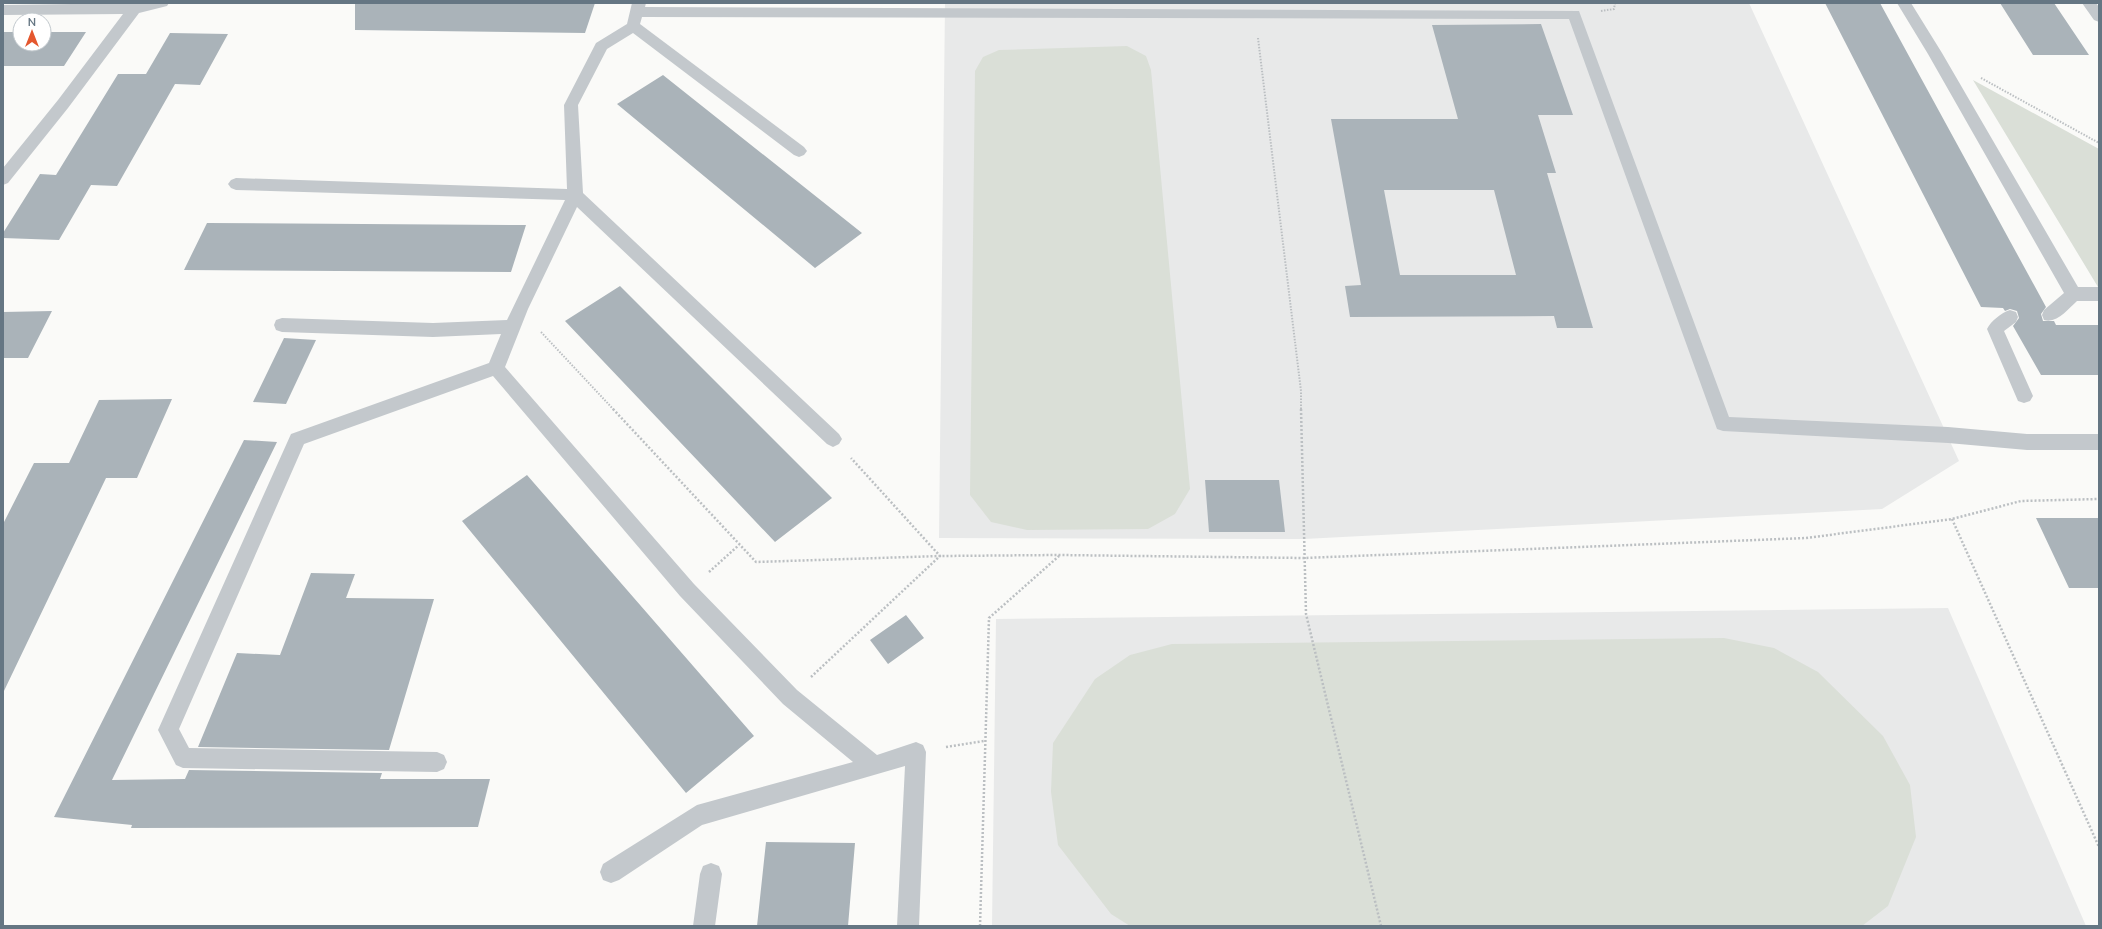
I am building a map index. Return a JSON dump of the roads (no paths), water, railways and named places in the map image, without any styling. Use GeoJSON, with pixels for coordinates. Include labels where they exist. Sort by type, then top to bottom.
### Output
{"type":"FeatureCollection","features":[{"type":"Feature","properties":{"kind":"lane"},"geometry":{"type":"LineString","coordinates":[[3,10],[134,9],[162,3]]}},
{"type":"Feature","properties":{"kind":"lane"},"geometry":{"type":"LineString","coordinates":[[1904,3],[1935,53],[2073,294]]}},
{"type":"Feature","properties":{"kind":"lane"},"geometry":{"type":"LineString","coordinates":[[2089,3],[2099,17]]}},
{"type":"Feature","properties":{"kind":"lane"},"geometry":{"type":"LineString","coordinates":[[3,179],[63,104],[134,9]]}},
{"type":"Feature","properties":{"kind":"lane"},"geometry":{"type":"LineString","coordinates":[[636,14],[799,151]]}},
{"type":"Feature","properties":{"kind":"lane"},"geometry":{"type":"LineString","coordinates":[[437,762],[184,758],[168,730],[297,439],[496,368],[520,309],[575,195],[571,105],[601,46],[636,14],[1574,14],[1723,424],[1948,435],[2027,442],[2099,442]]}},
{"type":"Feature","properties":{"kind":"lane"},"geometry":{"type":"LineString","coordinates":[[236,184],[575,195],[833,439]]}},
{"type":"Feature","properties":{"kind":"lane"},"geometry":{"type":"LineString","coordinates":[[2050,315],[2073,294],[2099,294]]}},
{"type":"Feature","properties":{"kind":"lane"},"geometry":{"type":"LineString","coordinates":[[2010,317],[1994,329],[2024,396]]}},
{"type":"Feature","properties":{"kind":"lane"},"geometry":{"type":"LineString","coordinates":[[282,325],[433,330],[513,327]]}},
{"type":"Feature","properties":{"kind":"lane"},"geometry":{"type":"LineString","coordinates":[[496,368],[687,590],[790,697],[874,766]]}},
{"type":"Feature","properties":{"kind":"lane"},"geometry":{"type":"LineString","coordinates":[[611,872],[697,816],[874,766],[916,752],[908,926]]}},
{"type":"Feature","properties":{"kind":"lane"},"geometry":{"type":"LineString","coordinates":[[704,926],[711,874]]}}]}
